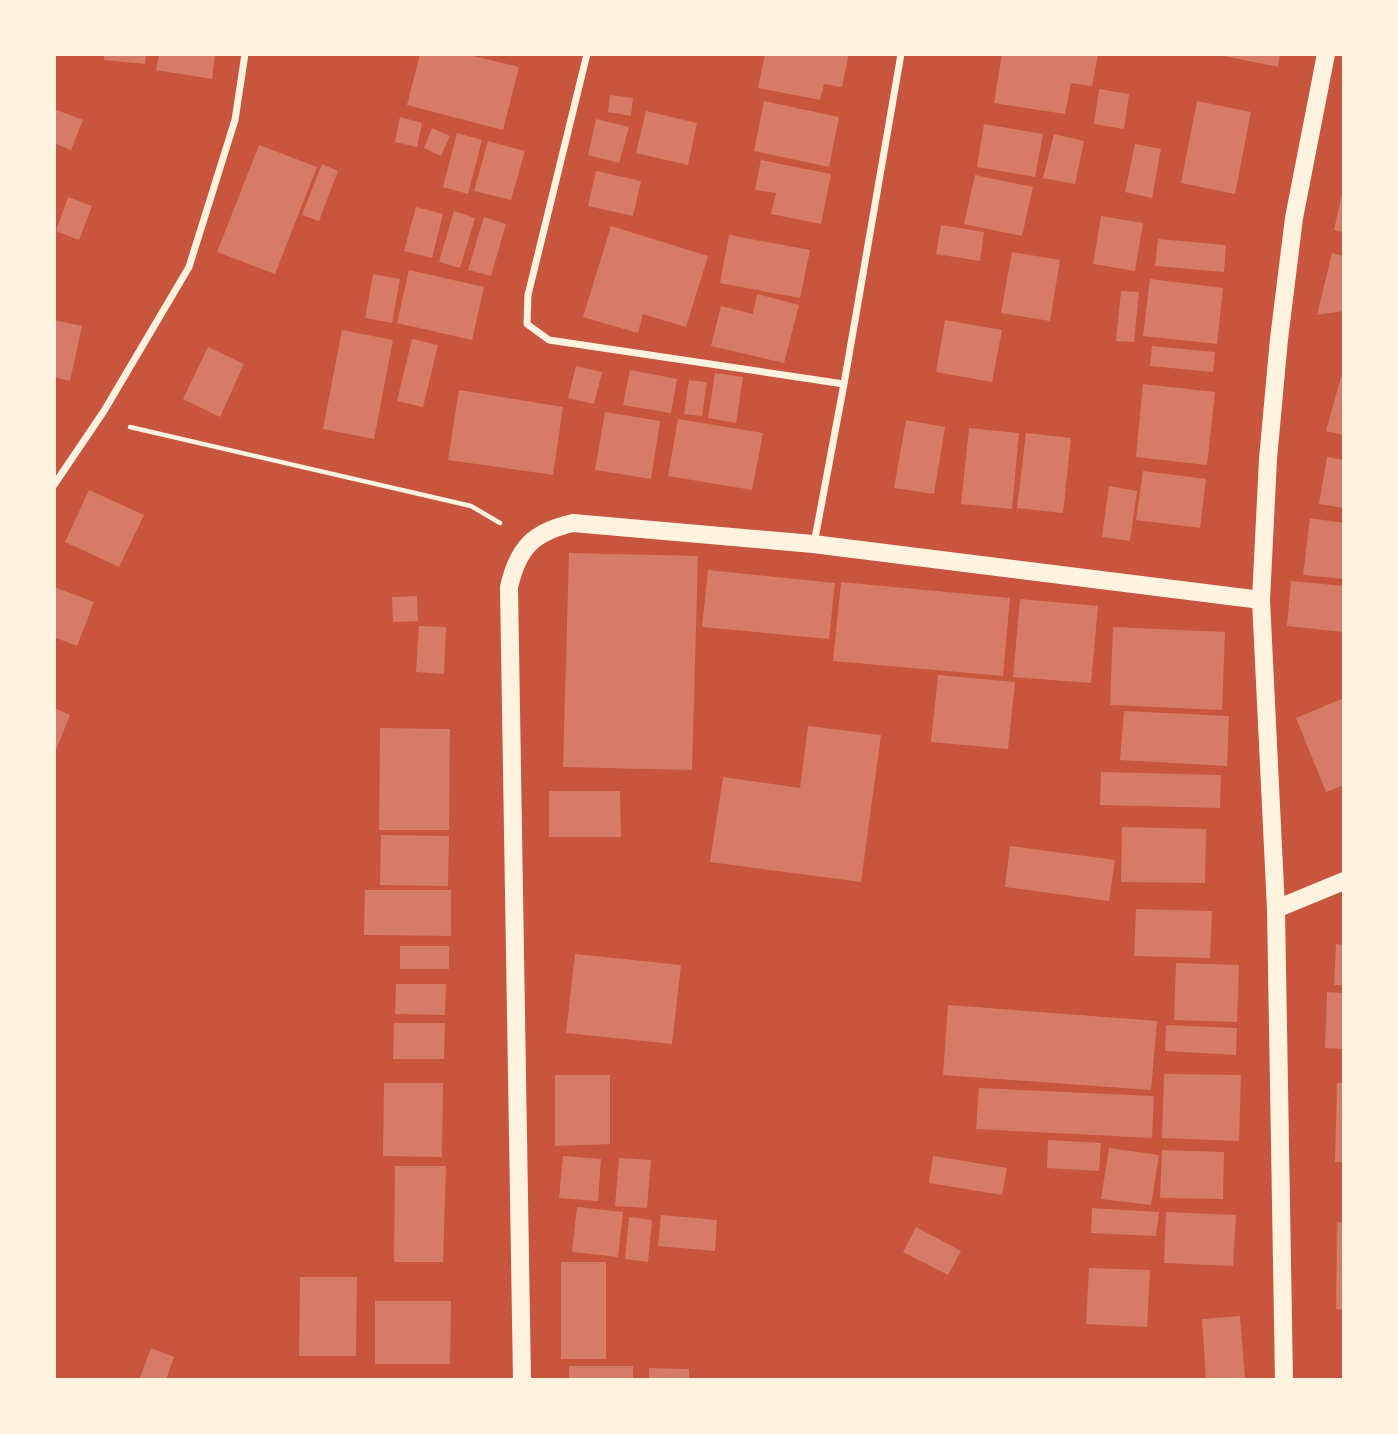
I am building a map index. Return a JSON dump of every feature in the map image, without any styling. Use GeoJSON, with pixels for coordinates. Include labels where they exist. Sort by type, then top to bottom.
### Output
{"type":"FeatureCollection","features":[{"type":"Feature","properties":{"kind":"main road"},"geometry":{"type":"LineString","coordinates":[[1284,1380],[1276,909],[1261,600],[1268,459],[1279,339],[1294,218],[1326,54]]}},
{"type":"Feature","properties":{"kind":"main road"},"geometry":{"type":"LineString","coordinates":[[522,1380],[509,587],[520,555],[530,542],[543,533],[573,523],[813,544],[1261,600]]}},
{"type":"Feature","properties":{"kind":"main road"},"geometry":{"type":"LineString","coordinates":[[1276,909],[1344,881]]}},
{"type":"Feature","properties":{"kind":"street"},"geometry":{"type":"LineString","coordinates":[[54,485],[104,411],[190,267],[235,120],[246,54]]}},
{"type":"Feature","properties":{"kind":"street"},"geometry":{"type":"LineString","coordinates":[[587,54],[528,295],[527,324],[549,340],[844,384]]}},
{"type":"Feature","properties":{"kind":"street"},"geometry":{"type":"LineString","coordinates":[[813,544],[844,384],[901,54]]}},
{"type":"Feature","properties":{"kind":"path"},"geometry":{"type":"LineString","coordinates":[[104,411],[134,429],[471,506],[530,542]]}},
{"type":"Feature","properties":{"kind":"building"},"geometry":{"type":"Polygon","coordinates":[[[104,54],[146,54],[145,64],[104,60],[104,54]]]}},
{"type":"Feature","properties":{"kind":"building"},"geometry":{"type":"Polygon","coordinates":[[[159,54],[215,54],[212,79],[156,70],[159,54]]]}},
{"type":"Feature","properties":{"kind":"building"},"geometry":{"type":"Polygon","coordinates":[[[420,54],[465,54],[519,67],[503,130],[407,105],[420,54]]]}},
{"type":"Feature","properties":{"kind":"building"},"geometry":{"type":"Polygon","coordinates":[[[765,54],[849,54],[842,87],[824,84],[820,100],[758,88],[765,54]]]}},
{"type":"Feature","properties":{"kind":"building"},"geometry":{"type":"Polygon","coordinates":[[[1002,54],[1098,54],[1092,86],[1071,83],[1065,114],[994,103],[1002,54]]]}},
{"type":"Feature","properties":{"kind":"building"},"geometry":{"type":"Polygon","coordinates":[[[1215,54],[1280,54],[1278,67],[1215,54]]]}},
{"type":"Feature","properties":{"kind":"building"},"geometry":{"type":"Polygon","coordinates":[[[1099,89],[1129,94],[1124,129],[1094,124],[1099,89]]]}},
{"type":"Feature","properties":{"kind":"building"},"geometry":{"type":"Polygon","coordinates":[[[610,95],[633,98],[631,116],[608,112],[610,95]]]}},
{"type":"Feature","properties":{"kind":"building"},"geometry":{"type":"Polygon","coordinates":[[[764,101],[839,117],[829,167],[754,151],[764,101]]]}},
{"type":"Feature","properties":{"kind":"building"},"geometry":{"type":"Polygon","coordinates":[[[1197,101],[1251,112],[1235,194],[1181,183],[1197,101]]]}},
{"type":"Feature","properties":{"kind":"building"},"geometry":{"type":"Polygon","coordinates":[[[54,109],[83,120],[71,150],[54,143],[54,109]]]}},
{"type":"Feature","properties":{"kind":"building"},"geometry":{"type":"Polygon","coordinates":[[[646,111],[697,123],[688,165],[636,153],[646,111]]]}},
{"type":"Feature","properties":{"kind":"building"},"geometry":{"type":"Polygon","coordinates":[[[400,117],[422,123],[417,147],[395,142],[400,117]]]}},
{"type":"Feature","properties":{"kind":"building"},"geometry":{"type":"Polygon","coordinates":[[[596,119],[629,127],[619,163],[588,155],[596,119]]]}},
{"type":"Feature","properties":{"kind":"building"},"geometry":{"type":"Polygon","coordinates":[[[984,124],[1043,134],[1035,177],[977,167],[984,124]]]}},
{"type":"Feature","properties":{"kind":"building"},"geometry":{"type":"Polygon","coordinates":[[[432,128],[450,136],[441,156],[424,148],[432,128]]]}},
{"type":"Feature","properties":{"kind":"building"},"geometry":{"type":"Polygon","coordinates":[[[457,133],[482,140],[468,194],[443,187],[457,133]]]}},
{"type":"Feature","properties":{"kind":"building"},"geometry":{"type":"Polygon","coordinates":[[[1054,134],[1084,141],[1075,184],[1043,178],[1054,134]]]}},
{"type":"Feature","properties":{"kind":"building"},"geometry":{"type":"Polygon","coordinates":[[[488,141],[525,151],[511,200],[474,191],[488,141]]]}},
{"type":"Feature","properties":{"kind":"building"},"geometry":{"type":"Polygon","coordinates":[[[1135,144],[1161,149],[1152,198],[1125,192],[1135,144]]]}},
{"type":"Feature","properties":{"kind":"building"},"geometry":{"type":"Polygon","coordinates":[[[259,145],[317,167],[275,274],[217,252],[259,145]]]}},
{"type":"Feature","properties":{"kind":"building"},"geometry":{"type":"Polygon","coordinates":[[[761,160],[831,174],[821,224],[771,214],[776,193],[755,190],[761,160]]]}},
{"type":"Feature","properties":{"kind":"building"},"geometry":{"type":"Polygon","coordinates":[[[322,164],[338,171],[319,221],[302,215],[322,164]]]}},
{"type":"Feature","properties":{"kind":"building"},"geometry":{"type":"Polygon","coordinates":[[[596,171],[641,181],[633,216],[588,206],[596,171]]]}},
{"type":"Feature","properties":{"kind":"building"},"geometry":{"type":"Polygon","coordinates":[[[975,175],[1033,187],[1022,236],[964,224],[975,175]]]}},
{"type":"Feature","properties":{"kind":"building"},"geometry":{"type":"Polygon","coordinates":[[[1344,190],[1344,232],[1334,230],[1344,190]]]}},
{"type":"Feature","properties":{"kind":"building"},"geometry":{"type":"Polygon","coordinates":[[[68,197],[92,206],[79,240],[56,231],[68,197]]]}},
{"type":"Feature","properties":{"kind":"building"},"geometry":{"type":"Polygon","coordinates":[[[416,207],[443,214],[432,258],[404,251],[416,207]]]}},
{"type":"Feature","properties":{"kind":"building"},"geometry":{"type":"Polygon","coordinates":[[[454,211],[475,218],[460,268],[439,262],[454,211]]]}},
{"type":"Feature","properties":{"kind":"building"},"geometry":{"type":"Polygon","coordinates":[[[1101,216],[1143,223],[1135,271],[1093,264],[1101,216]]]}},
{"type":"Feature","properties":{"kind":"building"},"geometry":{"type":"Polygon","coordinates":[[[484,217],[506,224],[491,276],[468,270],[484,217]]]}},
{"type":"Feature","properties":{"kind":"building"},"geometry":{"type":"Polygon","coordinates":[[[941,225],[984,232],[980,261],[936,254],[941,225]]]}},
{"type":"Feature","properties":{"kind":"building"},"geometry":{"type":"Polygon","coordinates":[[[611,226],[708,256],[686,327],[643,314],[638,333],[583,317],[611,226]]]}},
{"type":"Feature","properties":{"kind":"building"},"geometry":{"type":"Polygon","coordinates":[[[729,235],[810,250],[800,298],[720,283],[729,235]]]}},
{"type":"Feature","properties":{"kind":"building"},"geometry":{"type":"Polygon","coordinates":[[[1158,239],[1226,245],[1224,272],[1155,266],[1158,239]]]}},
{"type":"Feature","properties":{"kind":"building"},"geometry":{"type":"Polygon","coordinates":[[[1012,252],[1060,260],[1050,321],[1001,313],[1012,252]]]}},
{"type":"Feature","properties":{"kind":"building"},"geometry":{"type":"Polygon","coordinates":[[[1332,253],[1344,256],[1344,311],[1317,315],[1332,253]]]}},
{"type":"Feature","properties":{"kind":"building"},"geometry":{"type":"Polygon","coordinates":[[[409,270],[484,287],[472,340],[397,323],[409,270]]]}},
{"type":"Feature","properties":{"kind":"building"},"geometry":{"type":"Polygon","coordinates":[[[373,274],[400,279],[392,323],[365,318],[373,274]]]}},
{"type":"Feature","properties":{"kind":"building"},"geometry":{"type":"Polygon","coordinates":[[[1150,279],[1223,288],[1217,344],[1143,336],[1150,279]]]}},
{"type":"Feature","properties":{"kind":"building"},"geometry":{"type":"Polygon","coordinates":[[[1121,291],[1139,292],[1134,342],[1116,341],[1121,291]]]}},
{"type":"Feature","properties":{"kind":"building"},"geometry":{"type":"Polygon","coordinates":[[[757,294],[799,305],[784,363],[711,346],[721,306],[753,314],[757,294]]]}},
{"type":"Feature","properties":{"kind":"building"},"geometry":{"type":"Polygon","coordinates":[[[54,320],[82,326],[70,381],[54,377],[54,320]]]}},
{"type":"Feature","properties":{"kind":"building"},"geometry":{"type":"Polygon","coordinates":[[[945,320],[1002,330],[992,382],[936,372],[945,320]]]}},
{"type":"Feature","properties":{"kind":"building"},"geometry":{"type":"Polygon","coordinates":[[[342,330],[393,340],[374,439],[323,429],[342,330]]]}},
{"type":"Feature","properties":{"kind":"building"},"geometry":{"type":"Polygon","coordinates":[[[412,339],[438,345],[423,407],[397,401],[412,339]]]}},
{"type":"Feature","properties":{"kind":"building"},"geometry":{"type":"Polygon","coordinates":[[[1152,346],[1215,352],[1213,372],[1150,366],[1152,346]]]}},
{"type":"Feature","properties":{"kind":"building"},"geometry":{"type":"Polygon","coordinates":[[[208,347],[244,364],[220,417],[183,399],[208,347]]]}},
{"type":"Feature","properties":{"kind":"building"},"geometry":{"type":"Polygon","coordinates":[[[576,366],[602,372],[594,404],[568,398],[576,366]]]}},
{"type":"Feature","properties":{"kind":"building"},"geometry":{"type":"Polygon","coordinates":[[[630,370],[677,379],[671,413],[623,405],[630,370]]]}},
{"type":"Feature","properties":{"kind":"building"},"geometry":{"type":"Polygon","coordinates":[[[715,373],[743,377],[736,423],[708,418],[715,373]]]}},
{"type":"Feature","properties":{"kind":"building"},"geometry":{"type":"Polygon","coordinates":[[[1341,377],[1344,377],[1344,435],[1326,431],[1341,377]]]}},
{"type":"Feature","properties":{"kind":"building"},"geometry":{"type":"Polygon","coordinates":[[[689,380],[707,382],[702,416],[684,414],[689,380]]]}},
{"type":"Feature","properties":{"kind":"building"},"geometry":{"type":"Polygon","coordinates":[[[1143,384],[1215,392],[1207,465],[1136,457],[1143,384]]]}},
{"type":"Feature","properties":{"kind":"building"},"geometry":{"type":"Polygon","coordinates":[[[459,390],[563,407],[553,475],[448,460],[459,390]]]}},
{"type":"Feature","properties":{"kind":"building"},"geometry":{"type":"Polygon","coordinates":[[[605,412],[660,421],[651,479],[595,470],[605,412]]]}},
{"type":"Feature","properties":{"kind":"building"},"geometry":{"type":"Polygon","coordinates":[[[678,419],[763,433],[752,490],[668,476],[678,419]]]}},
{"type":"Feature","properties":{"kind":"building"},"geometry":{"type":"Polygon","coordinates":[[[906,420],[945,427],[934,494],[894,488],[906,420]]]}},
{"type":"Feature","properties":{"kind":"building"},"geometry":{"type":"Polygon","coordinates":[[[969,428],[1019,433],[1012,509],[961,504],[969,428]]]}},
{"type":"Feature","properties":{"kind":"building"},"geometry":{"type":"Polygon","coordinates":[[[1026,433],[1071,438],[1063,513],[1017,508],[1026,433]]]}},
{"type":"Feature","properties":{"kind":"building"},"geometry":{"type":"Polygon","coordinates":[[[1327,457],[1344,460],[1344,508],[1319,504],[1327,457]]]}},
{"type":"Feature","properties":{"kind":"building"},"geometry":{"type":"Polygon","coordinates":[[[1143,471],[1206,479],[1200,528],[1136,520],[1143,471]]]}},
{"type":"Feature","properties":{"kind":"building"},"geometry":{"type":"Polygon","coordinates":[[[1109,486],[1137,491],[1130,541],[1102,537],[1109,486]]]}},
{"type":"Feature","properties":{"kind":"building"},"geometry":{"type":"Polygon","coordinates":[[[89,490],[144,515],[119,567],[65,542],[89,490]]]}},
{"type":"Feature","properties":{"kind":"building"},"geometry":{"type":"Polygon","coordinates":[[[1310,518],[1344,523],[1344,579],[1303,575],[1310,518]]]}},
{"type":"Feature","properties":{"kind":"building"},"geometry":{"type":"Polygon","coordinates":[[[569,553],[698,556],[692,770],[563,767],[569,553]]]}},
{"type":"Feature","properties":{"kind":"building"},"geometry":{"type":"Polygon","coordinates":[[[708,570],[835,583],[829,639],[702,627],[708,570]]]}},
{"type":"Feature","properties":{"kind":"building"},"geometry":{"type":"Polygon","coordinates":[[[1291,581],[1344,586],[1344,632],[1287,626],[1291,581]]]}},
{"type":"Feature","properties":{"kind":"building"},"geometry":{"type":"Polygon","coordinates":[[[841,582],[1010,598],[1003,676],[833,661],[841,582]]]}},
{"type":"Feature","properties":{"kind":"building"},"geometry":{"type":"Polygon","coordinates":[[[54,587],[94,602],[77,646],[54,637],[54,587]]]}},
{"type":"Feature","properties":{"kind":"building"},"geometry":{"type":"Polygon","coordinates":[[[417,596],[418,621],[393,622],[392,597],[417,596]]]}},
{"type":"Feature","properties":{"kind":"building"},"geometry":{"type":"Polygon","coordinates":[[[1020,599],[1098,606],[1091,683],[1013,677],[1020,599]]]}},
{"type":"Feature","properties":{"kind":"building"},"geometry":{"type":"Polygon","coordinates":[[[419,626],[446,627],[444,674],[416,672],[419,626]]]}},
{"type":"Feature","properties":{"kind":"building"},"geometry":{"type":"Polygon","coordinates":[[[1113,627],[1225,632],[1222,710],[1110,705],[1113,627]]]}},
{"type":"Feature","properties":{"kind":"building"},"geometry":{"type":"Polygon","coordinates":[[[938,675],[1015,682],[1008,749],[931,742],[938,675]]]}},
{"type":"Feature","properties":{"kind":"building"},"geometry":{"type":"Polygon","coordinates":[[[1344,698],[1344,785],[1326,792],[1296,718],[1344,698]]]}},
{"type":"Feature","properties":{"kind":"building"},"geometry":{"type":"Polygon","coordinates":[[[54,708],[70,715],[54,755],[54,708]]]}},
{"type":"Feature","properties":{"kind":"building"},"geometry":{"type":"Polygon","coordinates":[[[1124,711],[1229,716],[1227,766],[1120,760],[1124,711]]]}},
{"type":"Feature","properties":{"kind":"building"},"geometry":{"type":"Polygon","coordinates":[[[808,726],[881,735],[861,882],[710,862],[723,777],[800,788],[808,726]]]}},
{"type":"Feature","properties":{"kind":"building"},"geometry":{"type":"Polygon","coordinates":[[[380,728],[450,729],[449,830],[379,830],[380,728]]]}},
{"type":"Feature","properties":{"kind":"building"},"geometry":{"type":"Polygon","coordinates":[[[1101,772],[1221,775],[1220,808],[1100,805],[1101,772]]]}},
{"type":"Feature","properties":{"kind":"building"},"geometry":{"type":"Polygon","coordinates":[[[549,791],[620,791],[621,837],[549,837],[549,791]]]}},
{"type":"Feature","properties":{"kind":"building"},"geometry":{"type":"Polygon","coordinates":[[[1122,827],[1206,829],[1205,883],[1121,882],[1122,827]]]}},
{"type":"Feature","properties":{"kind":"building"},"geometry":{"type":"Polygon","coordinates":[[[381,835],[449,836],[448,886],[380,885],[381,835]]]}},
{"type":"Feature","properties":{"kind":"building"},"geometry":{"type":"Polygon","coordinates":[[[1010,846],[1115,860],[1109,901],[1005,887],[1010,846]]]}},
{"type":"Feature","properties":{"kind":"building"},"geometry":{"type":"Polygon","coordinates":[[[365,890],[451,890],[451,936],[364,935],[365,890]]]}},
{"type":"Feature","properties":{"kind":"building"},"geometry":{"type":"Polygon","coordinates":[[[1136,909],[1212,911],[1210,958],[1134,956],[1136,909]]]}},
{"type":"Feature","properties":{"kind":"building"},"geometry":{"type":"Polygon","coordinates":[[[1336,944],[1344,945],[1344,985],[1334,985],[1336,944]]]}},
{"type":"Feature","properties":{"kind":"building"},"geometry":{"type":"Polygon","coordinates":[[[400,946],[449,946],[449,969],[400,969],[400,946]]]}},
{"type":"Feature","properties":{"kind":"building"},"geometry":{"type":"Polygon","coordinates":[[[575,954],[681,965],[672,1044],[566,1033],[575,954]]]}},
{"type":"Feature","properties":{"kind":"building"},"geometry":{"type":"Polygon","coordinates":[[[1176,963],[1239,965],[1237,1022],[1174,1020],[1176,963]]]}},
{"type":"Feature","properties":{"kind":"building"},"geometry":{"type":"Polygon","coordinates":[[[396,984],[446,984],[445,1015],[395,1014],[396,984]]]}},
{"type":"Feature","properties":{"kind":"building"},"geometry":{"type":"Polygon","coordinates":[[[1327,992],[1344,993],[1344,1049],[1325,1048],[1327,992]]]}},
{"type":"Feature","properties":{"kind":"building"},"geometry":{"type":"Polygon","coordinates":[[[948,1005],[1157,1021],[1151,1090],[943,1075],[948,1005]]]}},
{"type":"Feature","properties":{"kind":"building"},"geometry":{"type":"Polygon","coordinates":[[[394,1023],[445,1023],[444,1059],[393,1059],[394,1023]]]}},
{"type":"Feature","properties":{"kind":"building"},"geometry":{"type":"Polygon","coordinates":[[[1166,1025],[1237,1028],[1236,1055],[1165,1051],[1166,1025]]]}},
{"type":"Feature","properties":{"kind":"building"},"geometry":{"type":"Polygon","coordinates":[[[1164,1074],[1241,1075],[1239,1141],[1162,1138],[1164,1074]]]}},
{"type":"Feature","properties":{"kind":"building"},"geometry":{"type":"Polygon","coordinates":[[[555,1075],[610,1075],[610,1144],[555,1146],[555,1075]]]}},
{"type":"Feature","properties":{"kind":"building"},"geometry":{"type":"Polygon","coordinates":[[[384,1083],[443,1083],[442,1157],[383,1156],[384,1083]]]}},
{"type":"Feature","properties":{"kind":"building"},"geometry":{"type":"Polygon","coordinates":[[[1337,1083],[1344,1083],[1344,1162],[1335,1162],[1337,1083]]]}},
{"type":"Feature","properties":{"kind":"building"},"geometry":{"type":"Polygon","coordinates":[[[979,1088],[1154,1096],[1152,1138],[976,1129],[979,1088]]]}},
{"type":"Feature","properties":{"kind":"building"},"geometry":{"type":"Polygon","coordinates":[[[1048,1140],[1101,1143],[1099,1171],[1047,1168],[1048,1140]]]}},
{"type":"Feature","properties":{"kind":"building"},"geometry":{"type":"Polygon","coordinates":[[[1109,1148],[1159,1155],[1151,1205],[1101,1199],[1109,1148]]]}},
{"type":"Feature","properties":{"kind":"building"},"geometry":{"type":"Polygon","coordinates":[[[1162,1150],[1224,1152],[1223,1199],[1160,1198],[1162,1150]]]}},
{"type":"Feature","properties":{"kind":"building"},"geometry":{"type":"Polygon","coordinates":[[[563,1156],[601,1159],[598,1201],[559,1198],[563,1156]]]}},
{"type":"Feature","properties":{"kind":"building"},"geometry":{"type":"Polygon","coordinates":[[[933,1156],[1007,1168],[1002,1195],[929,1183],[933,1156]]]}},
{"type":"Feature","properties":{"kind":"building"},"geometry":{"type":"Polygon","coordinates":[[[619,1158],[651,1160],[647,1208],[615,1206],[619,1158]]]}},
{"type":"Feature","properties":{"kind":"building"},"geometry":{"type":"Polygon","coordinates":[[[395,1166],[446,1166],[443,1262],[394,1262],[395,1166]]]}},
{"type":"Feature","properties":{"kind":"building"},"geometry":{"type":"Polygon","coordinates":[[[577,1207],[623,1212],[618,1257],[572,1252],[577,1207]]]}},
{"type":"Feature","properties":{"kind":"building"},"geometry":{"type":"Polygon","coordinates":[[[1092,1208],[1159,1212],[1156,1236],[1091,1233],[1092,1208]]]}},
{"type":"Feature","properties":{"kind":"building"},"geometry":{"type":"Polygon","coordinates":[[[1166,1212],[1236,1215],[1233,1266],[1164,1263],[1166,1212]]]}},
{"type":"Feature","properties":{"kind":"building"},"geometry":{"type":"Polygon","coordinates":[[[661,1215],[717,1220],[715,1251],[658,1246],[661,1215]]]}},
{"type":"Feature","properties":{"kind":"building"},"geometry":{"type":"Polygon","coordinates":[[[629,1217],[652,1220],[648,1262],[625,1259],[629,1217]]]}},
{"type":"Feature","properties":{"kind":"building"},"geometry":{"type":"Polygon","coordinates":[[[1337,1222],[1344,1223],[1344,1310],[1336,1309],[1337,1222]]]}},
{"type":"Feature","properties":{"kind":"building"},"geometry":{"type":"Polygon","coordinates":[[[916,1227],[961,1251],[948,1275],[903,1252],[916,1227]]]}},
{"type":"Feature","properties":{"kind":"building"},"geometry":{"type":"Polygon","coordinates":[[[561,1262],[606,1262],[606,1359],[561,1359],[561,1262]]]}},
{"type":"Feature","properties":{"kind":"building"},"geometry":{"type":"Polygon","coordinates":[[[1089,1268],[1150,1270],[1147,1327],[1086,1324],[1089,1268]]]}},
{"type":"Feature","properties":{"kind":"building"},"geometry":{"type":"Polygon","coordinates":[[[300,1277],[357,1277],[356,1356],[299,1356],[300,1277]]]}},
{"type":"Feature","properties":{"kind":"building"},"geometry":{"type":"Polygon","coordinates":[[[375,1301],[451,1301],[450,1364],[375,1364],[375,1301]]]}},
{"type":"Feature","properties":{"kind":"building"},"geometry":{"type":"Polygon","coordinates":[[[1240,1316],[1245,1380],[1206,1380],[1202,1319],[1240,1316]]]}},
{"type":"Feature","properties":{"kind":"building"},"geometry":{"type":"Polygon","coordinates":[[[151,1348],[174,1357],[166,1380],[139,1380],[151,1348]]]}},
{"type":"Feature","properties":{"kind":"building"},"geometry":{"type":"Polygon","coordinates":[[[569,1366],[633,1366],[633,1380],[569,1380],[569,1366]]]}},
{"type":"Feature","properties":{"kind":"building"},"geometry":{"type":"Polygon","coordinates":[[[649,1368],[689,1369],[689,1380],[649,1380],[649,1368]]]}}]}
